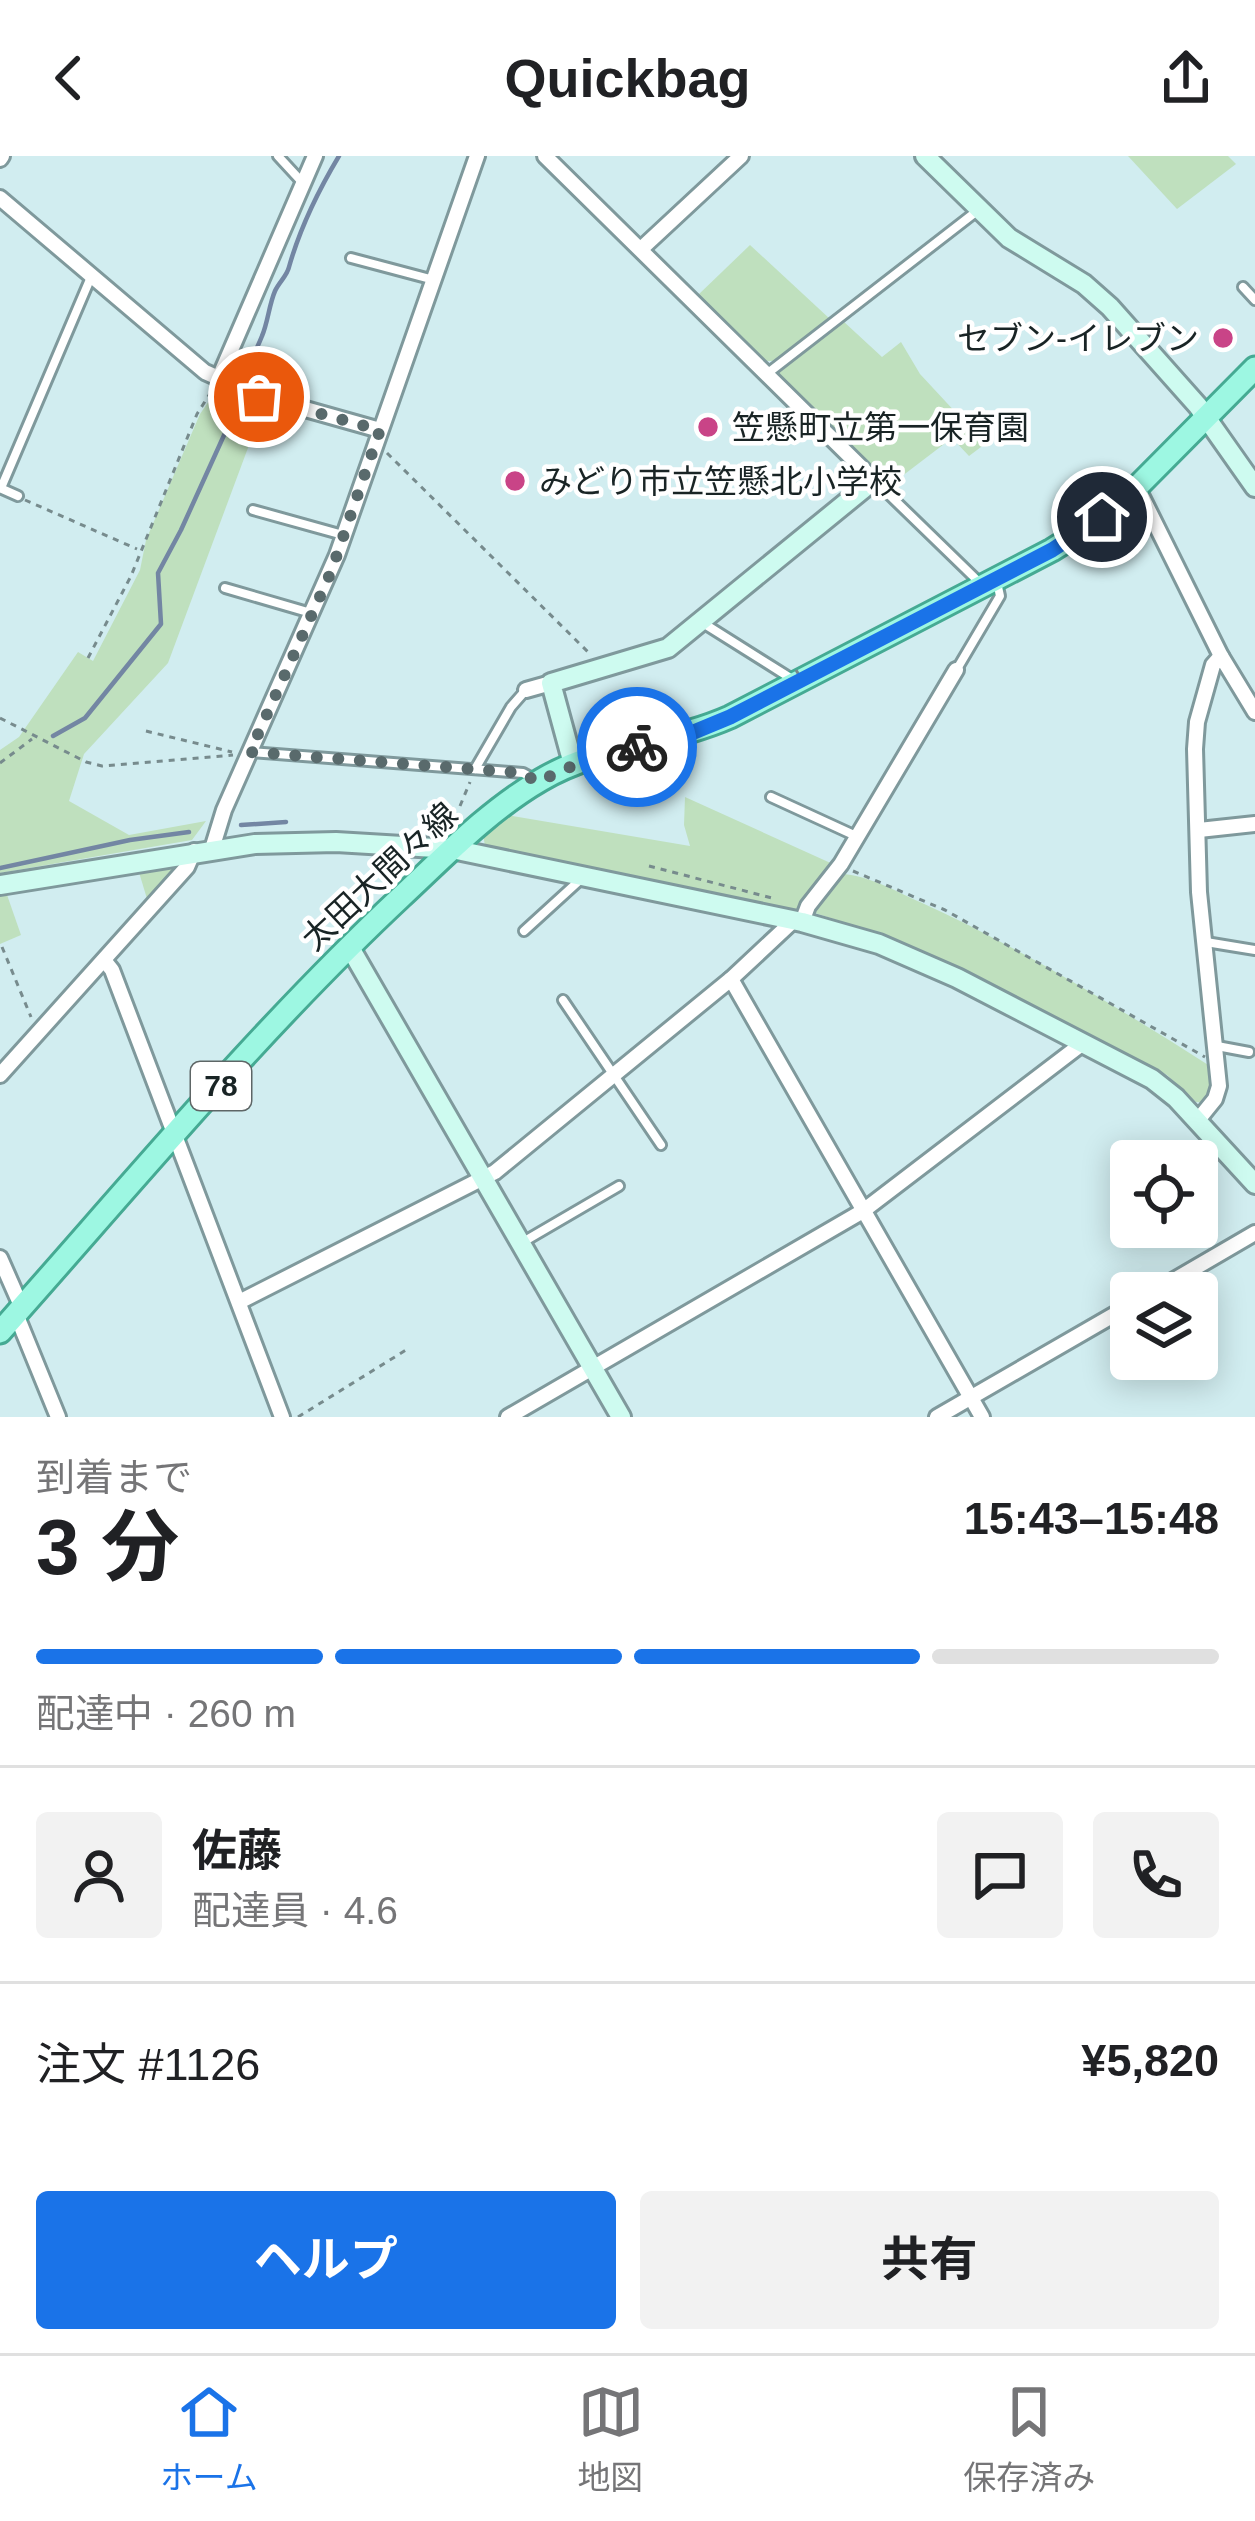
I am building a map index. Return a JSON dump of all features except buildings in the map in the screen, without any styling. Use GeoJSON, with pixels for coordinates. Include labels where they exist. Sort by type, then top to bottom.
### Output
{"type":"FeatureCollection","features":[{"type":"Feature","properties":{"kind":"main road","name":"太田大間々線"},"geometry":{"type":"LineString","coordinates":[[0,1332],[349,946],[452,850],[537,782],[573,764],[689,734],[1070,539],[1137,487],[1255,368]]}},
{"type":"Feature","properties":{"kind":"street"},"geometry":{"type":"LineString","coordinates":[[218,380],[315,156]]}},
{"type":"Feature","properties":{"kind":"street"},"geometry":{"type":"LineString","coordinates":[[0,1076],[203,850],[218,824],[244,755],[344,536],[477,156]]}},
{"type":"Feature","properties":{"kind":"street"},"geometry":{"type":"LineString","coordinates":[[526,690],[656,654],[702,622],[874,480],[545,156]]}},
{"type":"Feature","properties":{"kind":"street"},"geometry":{"type":"LineString","coordinates":[[641,249],[741,156]]}},
{"type":"Feature","properties":{"kind":"street"},"geometry":{"type":"LineString","coordinates":[[925,156],[1022,248],[1103,300],[1207,417],[1255,487]]}},
{"type":"Feature","properties":{"kind":"street"},"geometry":{"type":"LineString","coordinates":[[0,198],[218,380],[259,397],[380,430]]}},
{"type":"Feature","properties":{"kind":"street"},"geometry":{"type":"LineString","coordinates":[[1137,487],[1221,656],[1255,712]]}},
{"type":"Feature","properties":{"kind":"street"},"geometry":{"type":"LineString","coordinates":[[1198,1120],[1219,1092],[1204,942],[1195,735],[1214,665],[1221,656]]}},
{"type":"Feature","properties":{"kind":"street"},"geometry":{"type":"LineString","coordinates":[[239,1302],[485,1178],[797,921],[841,864],[956,670]]}},
{"type":"Feature","properties":{"kind":"street"},"geometry":{"type":"LineString","coordinates":[[551,683],[573,764]]}},
{"type":"Feature","properties":{"kind":"street"},"geometry":{"type":"LineString","coordinates":[[1199,830],[1255,824]]}},
{"type":"Feature","properties":{"kind":"street"},"geometry":{"type":"LineString","coordinates":[[0,885],[203,850],[308,842],[452,850],[797,921],[878,944],[958,978],[1152,1079],[1198,1120],[1255,1184]]}},
{"type":"Feature","properties":{"kind":"street"},"geometry":{"type":"LineString","coordinates":[[349,946],[621,1417]]}},
{"type":"Feature","properties":{"kind":"street"},"geometry":{"type":"LineString","coordinates":[[104,959],[282,1417]]}},
{"type":"Feature","properties":{"kind":"street"},"geometry":{"type":"LineString","coordinates":[[731,979],[982,1417]]}},
{"type":"Feature","properties":{"kind":"street"},"geometry":{"type":"LineString","coordinates":[[508,1417],[863,1210],[1083,1043]]}},
{"type":"Feature","properties":{"kind":"street"},"geometry":{"type":"LineString","coordinates":[[1188,1272],[1255,1233]]}},
{"type":"Feature","properties":{"kind":"street"},"geometry":{"type":"LineString","coordinates":[[0,1258],[58,1417]]}},
{"type":"Feature","properties":{"kind":"street"},"geometry":{"type":"LineString","coordinates":[[937,1417],[1110,1317]]}},
{"type":"Feature","properties":{"kind":"lane"},"geometry":{"type":"LineString","coordinates":[[278,156],[302,182]]}},
{"type":"Feature","properties":{"kind":"lane"},"geometry":{"type":"LineString","coordinates":[[768,374],[978,210]]}},
{"type":"Feature","properties":{"kind":"lane"},"geometry":{"type":"LineString","coordinates":[[351,258],[434,280]]}},
{"type":"Feature","properties":{"kind":"lane"},"geometry":{"type":"LineString","coordinates":[[18,496],[1,488],[92,276]]}},
{"type":"Feature","properties":{"kind":"lane"},"geometry":{"type":"LineString","coordinates":[[1243,286],[1255,300]]}},
{"type":"Feature","properties":{"kind":"lane"},"geometry":{"type":"LineString","coordinates":[[874,480],[1000,596],[956,670]]}},
{"type":"Feature","properties":{"kind":"lane"},"geometry":{"type":"LineString","coordinates":[[253,510],[344,536]]}},
{"type":"Feature","properties":{"kind":"lane"},"geometry":{"type":"LineString","coordinates":[[225,588],[312,613]]}},
{"type":"Feature","properties":{"kind":"lane"},"geometry":{"type":"LineString","coordinates":[[702,622],[799,681]]}},
{"type":"Feature","properties":{"kind":"lane"},"geometry":{"type":"LineString","coordinates":[[476,769],[526,690]]}},
{"type":"Feature","properties":{"kind":"lane"},"geometry":{"type":"LineString","coordinates":[[244,755],[523,773],[537,782]]}},
{"type":"Feature","properties":{"kind":"lane"},"geometry":{"type":"LineString","coordinates":[[771,797],[857,837]]}},
{"type":"Feature","properties":{"kind":"lane"},"geometry":{"type":"LineString","coordinates":[[524,931],[583,878]]}},
{"type":"Feature","properties":{"kind":"lane"},"geometry":{"type":"LineString","coordinates":[[1204,942],[1255,950]]}},
{"type":"Feature","properties":{"kind":"lane"},"geometry":{"type":"LineString","coordinates":[[563,1000],[661,1145]]}},
{"type":"Feature","properties":{"kind":"lane"},"geometry":{"type":"LineString","coordinates":[[1216,1052],[1249,1052]]}},
{"type":"Feature","properties":{"kind":"lane"},"geometry":{"type":"LineString","coordinates":[[521,1243],[619,1186]]}},
{"type":"Feature","properties":{"kind":"path"},"geometry":{"type":"LineString","coordinates":[[88,658],[131,576],[197,414],[218,380]]}},
{"type":"Feature","properties":{"kind":"path"},"geometry":{"type":"LineString","coordinates":[[382,448],[596,660]]}},
{"type":"Feature","properties":{"kind":"path"},"geometry":{"type":"LineString","coordinates":[[18,496],[139,549]]}},
{"type":"Feature","properties":{"kind":"path"},"geometry":{"type":"LineString","coordinates":[[0,718],[103,766],[244,755]]}},
{"type":"Feature","properties":{"kind":"path"},"geometry":{"type":"LineString","coordinates":[[146,731],[244,755]]}},
{"type":"Feature","properties":{"kind":"path"},"geometry":{"type":"LineString","coordinates":[[0,763],[35,736]]}},
{"type":"Feature","properties":{"kind":"path"},"geometry":{"type":"LineString","coordinates":[[460,806],[476,769]]}},
{"type":"Feature","properties":{"kind":"path"},"geometry":{"type":"LineString","coordinates":[[841,864],[945,910],[1200,1055],[1216,1052]]}},
{"type":"Feature","properties":{"kind":"path"},"geometry":{"type":"LineString","coordinates":[[650,866],[772,898]]}},
{"type":"Feature","properties":{"kind":"path"},"geometry":{"type":"LineString","coordinates":[[2,946],[29,1013],[42,1028]]}},
{"type":"Feature","properties":{"kind":"path"},"geometry":{"type":"LineString","coordinates":[[298,1417],[406,1350]]}},
{"type":"Feature","properties":{"kind":"green space"},"geometry":{"type":"Polygon","coordinates":[[[1128,156],[1228,156],[1236,164],[1177,209],[1128,156]]]}},
{"type":"Feature","properties":{"kind":"green space"},"geometry":{"type":"Polygon","coordinates":[[[750,245],[830,319],[774,361],[763,361],[697,296],[750,245]]]}},
{"type":"Feature","properties":{"kind":"green space"},"geometry":{"type":"Polygon","coordinates":[[[843,321],[882,357],[901,342],[920,374],[985,444],[969,456],[952,438],[889,486],[777,375],[843,321]]]}},
{"type":"Feature","properties":{"kind":"green space"},"geometry":{"type":"Polygon","coordinates":[[[218,388],[247,400],[239,425],[255,429],[168,663],[84,754],[69,801],[129,835],[206,821],[192,840],[0,873],[0,750],[19,737],[78,652],[93,661],[140,570],[146,540],[200,414],[218,388]]]}},
{"type":"Feature","properties":{"kind":"green space"},"geometry":{"type":"Polygon","coordinates":[[[685,797],[835,865],[794,910],[485,846],[483,834],[506,815],[690,846],[684,825],[685,797]]]}},
{"type":"Feature","properties":{"kind":"green space"},"geometry":{"type":"Polygon","coordinates":[[[181,864],[148,902],[138,869],[181,864]]]}},
{"type":"Feature","properties":{"kind":"green space"},"geometry":{"type":"Polygon","coordinates":[[[841,874],[891,889],[1069,980],[1213,1068],[1213,1090],[1205,1103],[1196,1102],[1167,1075],[988,982],[883,935],[815,913],[841,874]]]}},
{"type":"Feature","properties":{"kind":"green space"},"geometry":{"type":"Polygon","coordinates":[[[6,892],[21,935],[0,944],[0,893],[6,892]]]}},
{"type":"Feature","properties":{"kind":"waterway"},"geometry":{"type":"LineString","coordinates":[[250,381],[251,363],[275,291],[339,156]]}},
{"type":"Feature","properties":{"kind":"waterway"},"geometry":{"type":"LineString","coordinates":[[53,736],[85,718],[161,624],[158,573],[240,400]]}},
{"type":"Feature","properties":{"kind":"waterway"},"geometry":{"type":"LineString","coordinates":[[241,825],[286,822]]}},
{"type":"Feature","properties":{"kind":"waterway"},"geometry":{"type":"LineString","coordinates":[[0,868],[189,832]]}},
{"type":"Feature","properties":{"kind":"way so far"},"geometry":{"type":"LineString","coordinates":[[259,397],[380,430],[331,572],[250,752],[523,773],[537,782],[586,760],[637,747]]}},
{"type":"Feature","properties":{"kind":"place","name":"セブン-イレブン"},"geometry":{"type":"Point","coordinates":[1223,338]}},
{"type":"Feature","properties":{"kind":"place","name":"笠懸町立第一保育園"},"geometry":{"type":"Point","coordinates":[708,427]}},
{"type":"Feature","properties":{"kind":"place","name":"みどり市立笠懸北小学校"},"geometry":{"type":"Point","coordinates":[515,481]}},
{"type":"Feature","properties":{"kind":"route"},"geometry":{"type":"LineString","coordinates":[[637,747],[730,717],[1052,550],[1102,517]]}}]}
